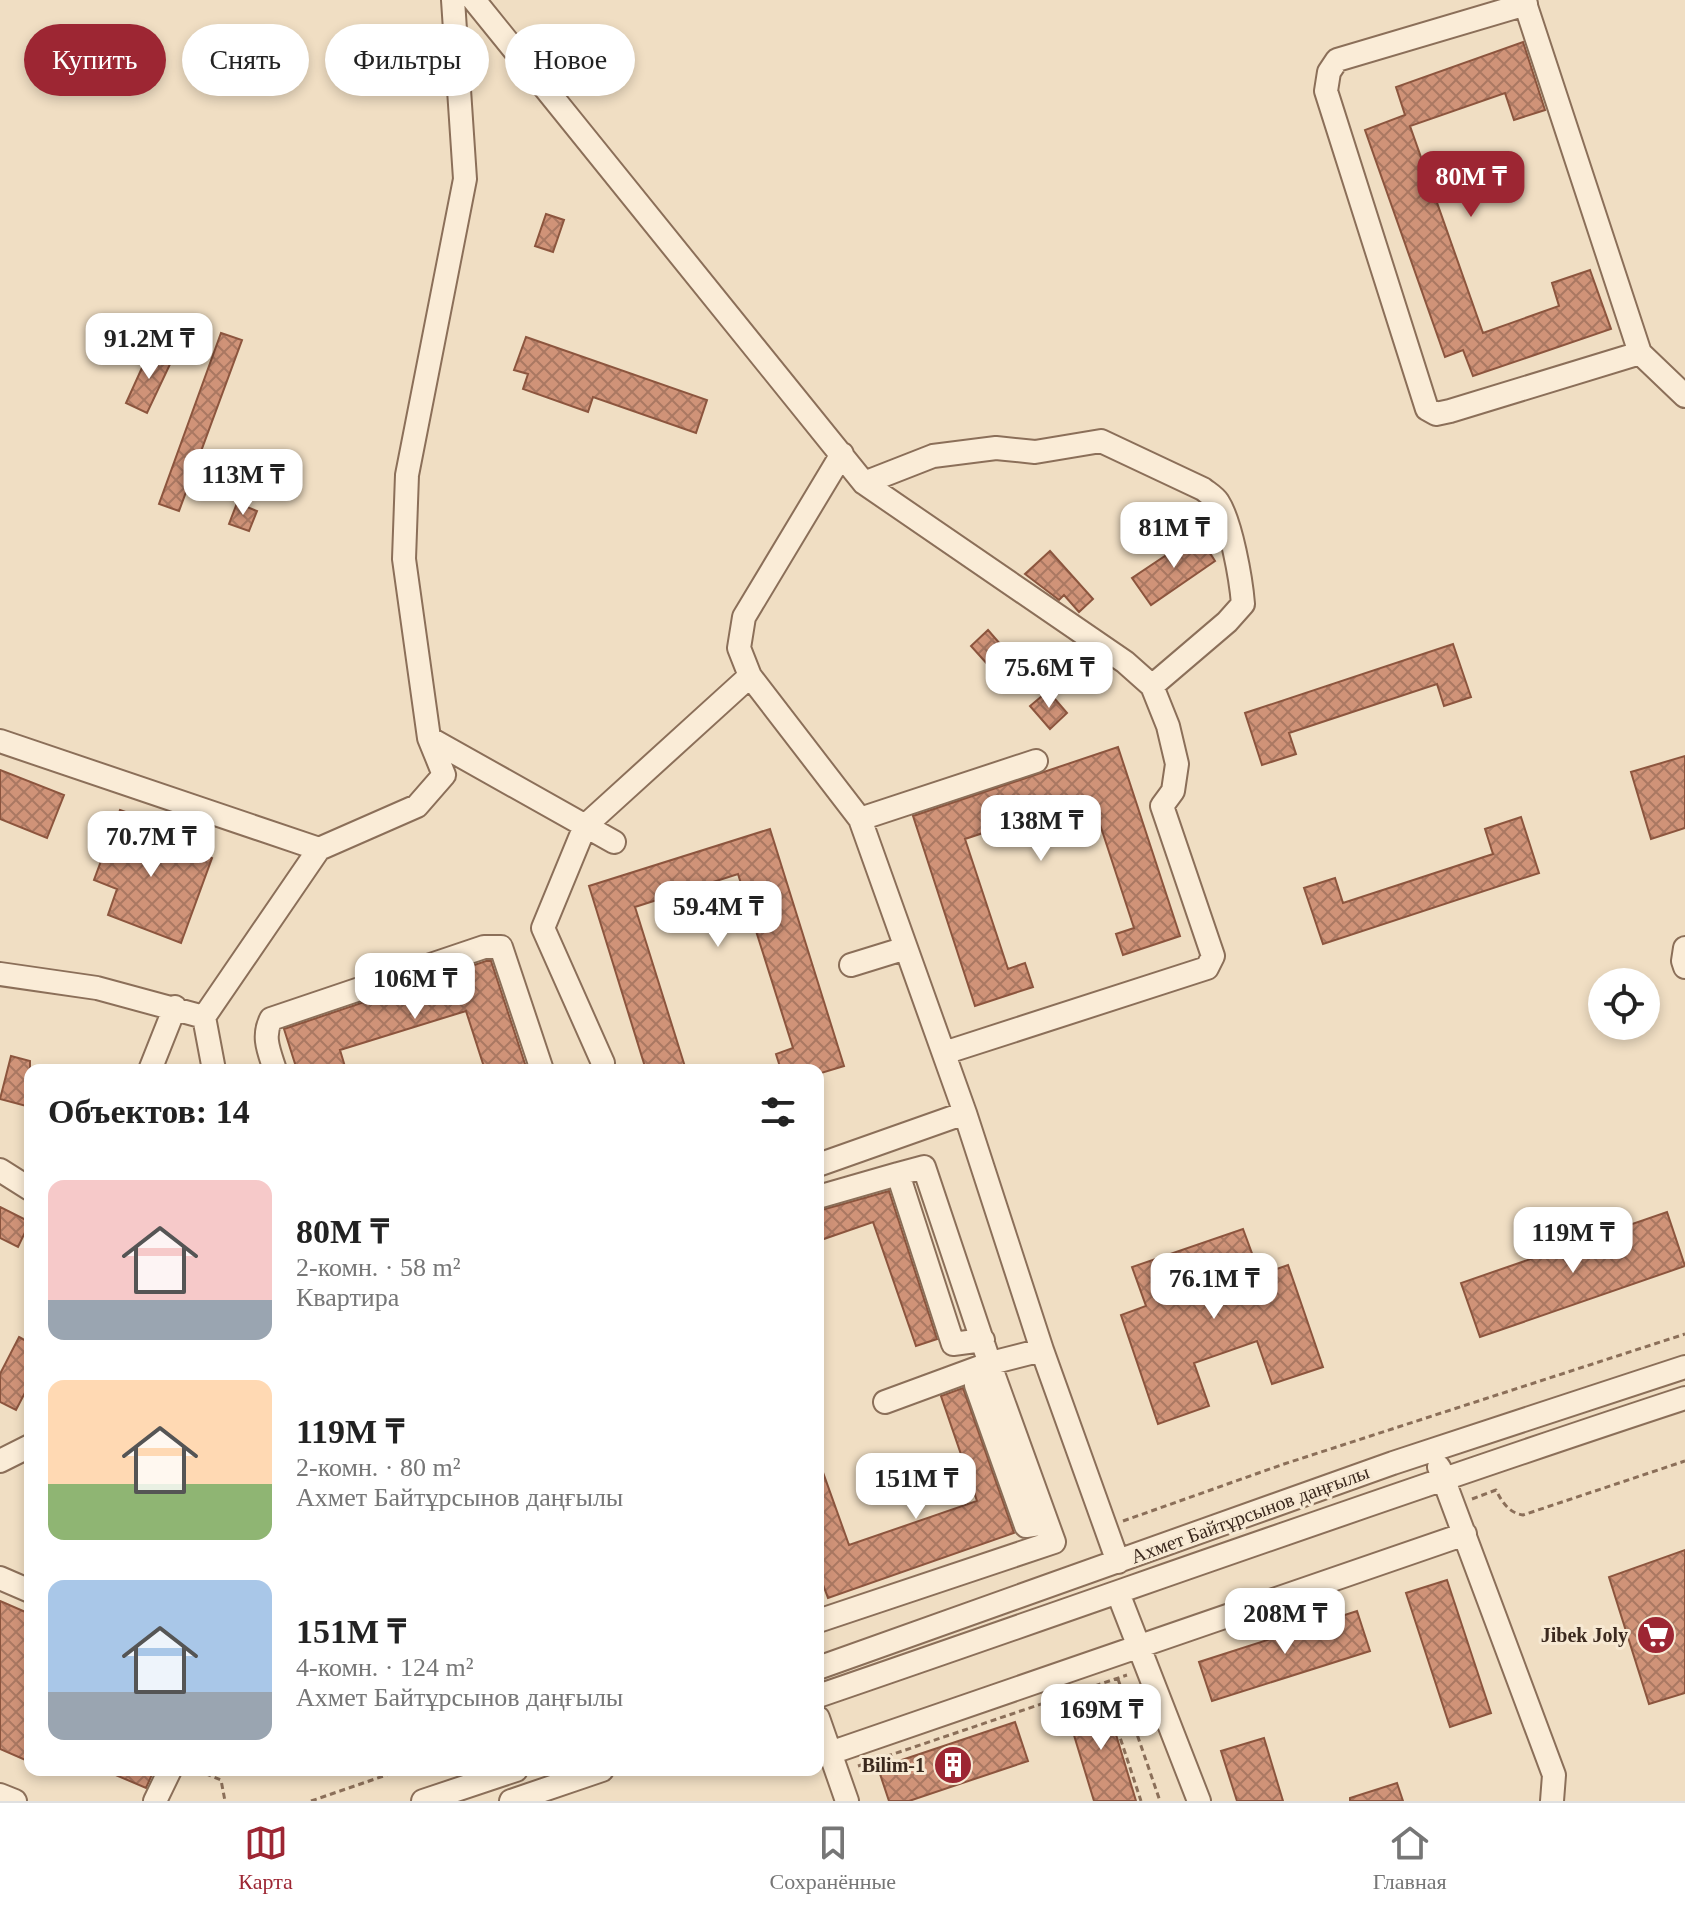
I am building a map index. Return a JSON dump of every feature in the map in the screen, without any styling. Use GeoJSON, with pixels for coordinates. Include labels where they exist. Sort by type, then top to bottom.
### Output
{"type":"FeatureCollection","features":[{"type":"Feature","properties":{"kind":"street"},"geometry":{"type":"LineString","coordinates":[[213,1064],[204,1017],[319,849],[417,806],[444,775],[429,738],[404,545],[407,475],[465,179],[453,0]]}},
{"type":"Feature","properties":{"kind":"street"},"geometry":{"type":"LineString","coordinates":[[474,0],[864,483],[1125,662],[1152,686],[1168,726],[1177,764],[1173,791],[1162,806],[1210,945],[1213,956],[1207,968],[944,1053]]}},
{"type":"Feature","properties":{"kind":"street"},"geometry":{"type":"LineString","coordinates":[[1640,353],[1450,411],[1436,414],[1427,409],[1326,91],[1329,72],[1337,60],[1525,2],[1640,353],[1685,396]]}},
{"type":"Feature","properties":{"kind":"street"},"geometry":{"type":"LineString","coordinates":[[864,483],[933,456],[996,448],[1035,452],[1101,441],[1203,489],[1217,500],[1224,518],[1241,583],[1243,604],[1227,622],[1152,686]]}},
{"type":"Feature","properties":{"kind":"street"},"geometry":{"type":"LineString","coordinates":[[842,454],[744,617],[739,648],[750,676],[860,819],[965,1113],[1042,1350],[1118,1562]]}},
{"type":"Feature","properties":{"kind":"street"},"geometry":{"type":"LineString","coordinates":[[601,1064],[543,928],[585,826],[750,676]]}},
{"type":"Feature","properties":{"kind":"street"},"geometry":{"type":"LineString","coordinates":[[429,738],[614,842]]}},
{"type":"Feature","properties":{"kind":"street"},"geometry":{"type":"LineString","coordinates":[[0,741],[319,849]]}},
{"type":"Feature","properties":{"kind":"street"},"geometry":{"type":"LineString","coordinates":[[860,819],[1036,761]]}},
{"type":"Feature","properties":{"kind":"street"},"geometry":{"type":"LineString","coordinates":[[273,1064],[265,1031],[271,1019],[484,947],[501,947],[540,1064]]}},
{"type":"Feature","properties":{"kind":"street"},"geometry":{"type":"LineString","coordinates":[[851,965],[906,948]]}},
{"type":"Feature","properties":{"kind":"street"},"geometry":{"type":"LineString","coordinates":[[1685,948],[1685,967]]}},
{"type":"Feature","properties":{"kind":"street"},"geometry":{"type":"LineString","coordinates":[[0,974],[97,988],[204,1017]]}},
{"type":"Feature","properties":{"kind":"street"},"geometry":{"type":"LineString","coordinates":[[152,1064],[175,1007]]}},
{"type":"Feature","properties":{"kind":"street"},"geometry":{"type":"LineString","coordinates":[[163,1064],[175,1007]]}},
{"type":"Feature","properties":{"kind":"street"},"geometry":{"type":"LineString","coordinates":[[824,1163],[965,1113]]}},
{"type":"Feature","properties":{"kind":"street"},"geometry":{"type":"LineString","coordinates":[[824,1195],[924,1167],[1054,1542],[824,1619]]}},
{"type":"Feature","properties":{"kind":"street"},"geometry":{"type":"LineString","coordinates":[[0,1170],[24,1185]]}},
{"type":"Feature","properties":{"kind":"street"},"geometry":{"type":"LineString","coordinates":[[885,1402],[992,1370],[1042,1350]]}},
{"type":"Feature","properties":{"kind":"street","name":"Ахмет Байтұрсынов даңғылы"},"geometry":{"type":"LineString","coordinates":[[824,1666],[1434,1450],[1685,1367]]}},
{"type":"Feature","properties":{"kind":"street","name":"Ахмет Байтұрсынов даңғылы"},"geometry":{"type":"LineString","coordinates":[[824,1694],[1443,1478],[1685,1398]]}},
{"type":"Feature","properties":{"kind":"street"},"geometry":{"type":"LineString","coordinates":[[0,1461],[24,1449]]}},
{"type":"Feature","properties":{"kind":"street"},"geometry":{"type":"LineString","coordinates":[[1434,1450],[1554,1775],[1552,1801]]}},
{"type":"Feature","properties":{"kind":"street"},"geometry":{"type":"LineString","coordinates":[[834,1763],[1111,1656],[1465,1534]]}},
{"type":"Feature","properties":{"kind":"street"},"geometry":{"type":"LineString","coordinates":[[0,1578],[24,1588]]}},
{"type":"Feature","properties":{"kind":"street"},"geometry":{"type":"LineString","coordinates":[[1118,1593],[1199,1801]]}},
{"type":"Feature","properties":{"kind":"street"},"geometry":{"type":"LineString","coordinates":[[824,1735],[847,1801]]}},
{"type":"Feature","properties":{"kind":"street"},"geometry":{"type":"LineString","coordinates":[[155,1801],[167,1776]]}},
{"type":"Feature","properties":{"kind":"street"},"geometry":{"type":"LineString","coordinates":[[423,1801],[454,1787],[494,1776]]}},
{"type":"Feature","properties":{"kind":"street"},"geometry":{"type":"LineString","coordinates":[[511,1801],[584,1776]]}},
{"type":"Feature","properties":{"kind":"street"},"geometry":{"type":"LineString","coordinates":[[0,1795],[15,1801]]}},
{"type":"Feature","properties":{"kind":"path"},"geometry":{"type":"LineString","coordinates":[[1106,1527],[1284,1464],[1685,1334]]}},
{"type":"Feature","properties":{"kind":"path"},"geometry":{"type":"LineString","coordinates":[[1453,1506],[1496,1490],[1502,1503],[1515,1514],[1523,1515],[1685,1461]]}},
{"type":"Feature","properties":{"kind":"path"},"geometry":{"type":"LineString","coordinates":[[1111,1656],[1160,1801]]}},
{"type":"Feature","properties":{"kind":"path"},"geometry":{"type":"LineString","coordinates":[[834,1763],[1146,1669]]}},
{"type":"Feature","properties":{"kind":"path"},"geometry":{"type":"LineString","coordinates":[[1125,1700],[1110,1707],[1141,1801]]}},
{"type":"Feature","properties":{"kind":"path"},"geometry":{"type":"LineString","coordinates":[[211,1776],[221,1780],[225,1801]]}},
{"type":"Feature","properties":{"kind":"path"},"geometry":{"type":"LineString","coordinates":[[311,1801],[384,1776]]}},
{"type":"Feature","properties":{"kind":"building"},"geometry":{"type":"Polygon","coordinates":[[[1523,42],[1545,110],[1514,120],[1505,93],[1410,126],[1483,333],[1559,306],[1552,283],[1590,270],[1611,329],[1473,376],[1463,350],[1445,357],[1365,130],[1405,115],[1396,87],[1523,42]]]}},
{"type":"Feature","properties":{"kind":"building"},"geometry":{"type":"Polygon","coordinates":[[[546,214],[564,220],[553,252],[535,246],[546,214]]]}},
{"type":"Feature","properties":{"kind":"building"},"geometry":{"type":"Polygon","coordinates":[[[221,333],[242,340],[179,511],[159,504],[221,333]]]}},
{"type":"Feature","properties":{"kind":"building"},"geometry":{"type":"Polygon","coordinates":[[[526,337],[707,400],[696,433],[593,397],[588,412],[523,389],[528,374],[514,370],[526,337]]]}},
{"type":"Feature","properties":{"kind":"building"},"geometry":{"type":"Polygon","coordinates":[[[150,350],[172,360],[147,413],[126,403],[150,350]]]}},
{"type":"Feature","properties":{"kind":"building"},"geometry":{"type":"Polygon","coordinates":[[[237,503],[257,511],[249,531],[229,524],[237,503]]]}},
{"type":"Feature","properties":{"kind":"building"},"geometry":{"type":"Polygon","coordinates":[[[1198,534],[1215,561],[1151,605],[1132,578],[1198,534]]]}},
{"type":"Feature","properties":{"kind":"building"},"geometry":{"type":"Polygon","coordinates":[[[1050,551],[1093,599],[1079,612],[1064,595],[1059,600],[1025,574],[1050,551]]]}},
{"type":"Feature","properties":{"kind":"building"},"geometry":{"type":"Polygon","coordinates":[[[988,630],[1014,660],[998,676],[971,646],[988,630]]]}},
{"type":"Feature","properties":{"kind":"building"},"geometry":{"type":"Polygon","coordinates":[[[1453,644],[1471,697],[1444,706],[1437,684],[1289,733],[1296,754],[1262,765],[1245,713],[1453,644]]]}},
{"type":"Feature","properties":{"kind":"building"},"geometry":{"type":"Polygon","coordinates":[[[1048,691],[1067,713],[1050,729],[1030,706],[1048,691]]]}},
{"type":"Feature","properties":{"kind":"building"},"geometry":{"type":"Polygon","coordinates":[[[1118,747],[1180,936],[1123,955],[1116,934],[1134,928],[1091,797],[965,839],[1008,969],[1025,963],[1033,987],[975,1006],[913,816],[1118,747]]]}},
{"type":"Feature","properties":{"kind":"building"},"geometry":{"type":"Polygon","coordinates":[[[1685,756],[1685,828],[1651,839],[1631,772],[1685,756]]]}},
{"type":"Feature","properties":{"kind":"building"},"geometry":{"type":"Polygon","coordinates":[[[0,770],[64,795],[47,838],[0,819],[0,770]]]}},
{"type":"Feature","properties":{"kind":"building"},"geometry":{"type":"Polygon","coordinates":[[[120,810],[137,816],[132,828],[212,858],[181,943],[108,915],[117,889],[94,880],[120,810]]]}},
{"type":"Feature","properties":{"kind":"building"},"geometry":{"type":"Polygon","coordinates":[[[1521,817],[1539,873],[1323,944],[1304,888],[1335,878],[1343,903],[1493,854],[1485,829],[1521,817]]]}},
{"type":"Feature","properties":{"kind":"building"},"geometry":{"type":"Polygon","coordinates":[[[770,829],[844,1066],[824,1072],[824,1064],[779,1064],[776,1054],[793,1048],[738,874],[635,907],[684,1064],[644,1064],[589,886],[770,829]]]}},
{"type":"Feature","properties":{"kind":"building"},"geometry":{"type":"Polygon","coordinates":[[[491,961],[525,1064],[483,1064],[466,1011],[340,1050],[344,1064],[295,1064],[284,1029],[491,961]]]}},
{"type":"Feature","properties":{"kind":"building"},"geometry":{"type":"Polygon","coordinates":[[[11,1056],[30,1061],[30,1064],[24,1064],[24,1105],[0,1099],[11,1056]]]}},
{"type":"Feature","properties":{"kind":"building"},"geometry":{"type":"Polygon","coordinates":[[[889,1191],[937,1339],[916,1346],[873,1222],[824,1239],[824,1209],[889,1191]]]}},
{"type":"Feature","properties":{"kind":"building"},"geometry":{"type":"Polygon","coordinates":[[[0,1207],[24,1219],[24,1234],[18,1247],[0,1238],[0,1207]]]}},
{"type":"Feature","properties":{"kind":"building"},"geometry":{"type":"Polygon","coordinates":[[[1667,1212],[1685,1266],[1480,1337],[1461,1283],[1667,1212]]]}},
{"type":"Feature","properties":{"kind":"building"},"geometry":{"type":"Polygon","coordinates":[[[1243,1229],[1260,1275],[1288,1265],[1323,1367],[1272,1384],[1257,1341],[1194,1363],[1209,1406],[1158,1424],[1121,1315],[1146,1306],[1132,1267],[1243,1229]]]}},
{"type":"Feature","properties":{"kind":"building"},"geometry":{"type":"Polygon","coordinates":[[[19,1337],[24,1340],[24,1395],[16,1410],[0,1402],[0,1374],[19,1337]]]}},
{"type":"Feature","properties":{"kind":"building"},"geometry":{"type":"Polygon","coordinates":[[[963,1388],[1014,1533],[828,1598],[824,1587],[824,1475],[849,1545],[977,1501],[941,1396],[963,1388]]]}},
{"type":"Feature","properties":{"kind":"building","name":"Jibek Joly"},"geometry":{"type":"Polygon","coordinates":[[[1685,1550],[1685,1693],[1649,1704],[1609,1577],[1685,1550]]]}},
{"type":"Feature","properties":{"kind":"building"},"geometry":{"type":"Polygon","coordinates":[[[1447,1580],[1491,1713],[1450,1727],[1406,1593],[1447,1580]]]}},
{"type":"Feature","properties":{"kind":"building"},"geometry":{"type":"Polygon","coordinates":[[[0,1601],[24,1611],[24,1759],[0,1749],[0,1601]]]}},
{"type":"Feature","properties":{"kind":"building"},"geometry":{"type":"Polygon","coordinates":[[[1357,1611],[1370,1651],[1212,1701],[1199,1662],[1357,1611]]]}},
{"type":"Feature","properties":{"kind":"building"},"geometry":{"type":"Polygon","coordinates":[[[1105,1698],[1136,1801],[1094,1801],[1066,1709],[1105,1698]]]}},
{"type":"Feature","properties":{"kind":"building","name":"Bilim-1"},"geometry":{"type":"Polygon","coordinates":[[[1015,1722],[1028,1761],[909,1801],[889,1801],[878,1768],[1015,1722]]]}},
{"type":"Feature","properties":{"kind":"building"},"geometry":{"type":"Polygon","coordinates":[[[1264,1738],[1283,1801],[1237,1801],[1221,1751],[1264,1738]]]}},
{"type":"Feature","properties":{"kind":"building"},"geometry":{"type":"Polygon","coordinates":[[[118,1776],[151,1776],[146,1788],[118,1776]]]}},
{"type":"Feature","properties":{"kind":"building"},"geometry":{"type":"Polygon","coordinates":[[[1397,1783],[1403,1801],[1350,1801],[1350,1798],[1397,1783]]]}},
{"type":"Feature","properties":{"kind":"place","name":"Jibek Joly"},"geometry":{"type":"Point","coordinates":[1656,1635]}},
{"type":"Feature","properties":{"kind":"place","name":"Bilim-1"},"geometry":{"type":"Point","coordinates":[953,1765]}}]}
